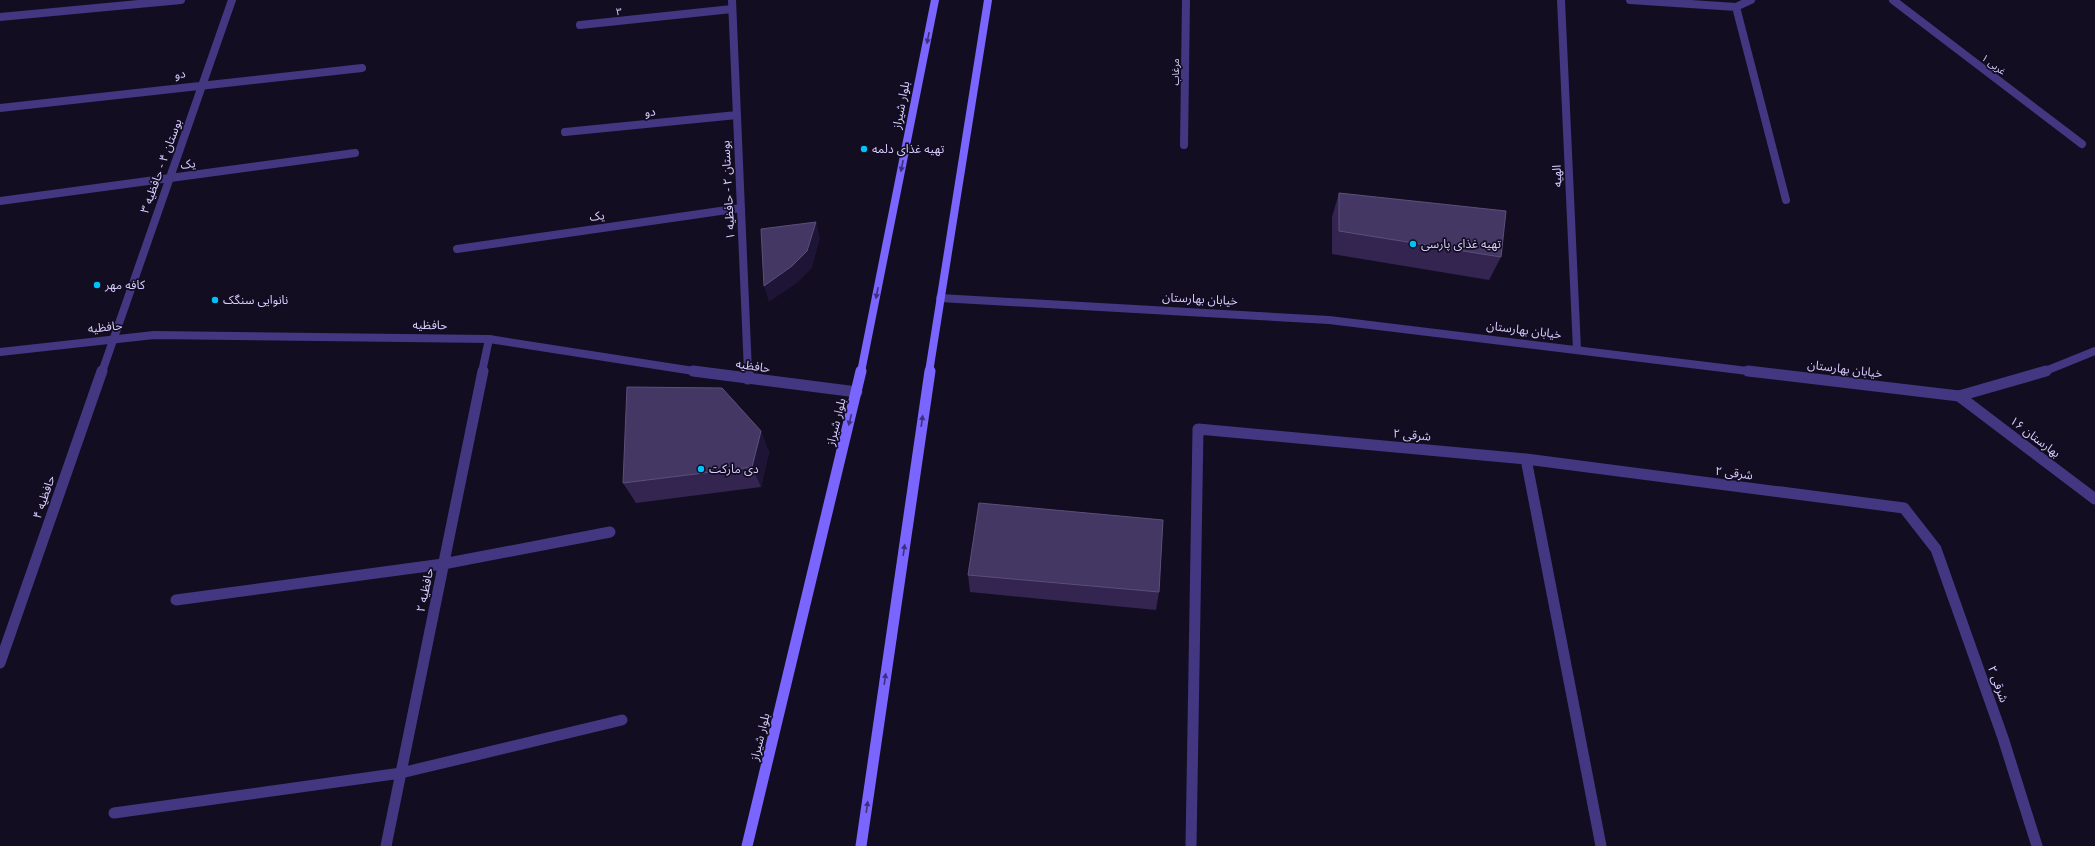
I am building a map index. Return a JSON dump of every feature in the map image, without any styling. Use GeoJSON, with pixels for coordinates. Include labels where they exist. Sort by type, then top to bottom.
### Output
{"type":"FeatureCollection","features":[{"type":"Feature","properties":{"kind":"main road","name":"بلوار شیراز"},"geometry":{"type":"LineString","coordinates":[[747,846],[857,392],[935,0]]}},
{"type":"Feature","properties":{"kind":"main road"},"geometry":{"type":"LineString","coordinates":[[861,846],[940,298],[988,0]]}},
{"type":"Feature","properties":{"kind":"street"},"geometry":{"type":"LineString","coordinates":[[0,18],[181,0]]}},
{"type":"Feature","properties":{"kind":"street","name":"بوستان ۴ - حافظیه ۳"},"geometry":{"type":"LineString","coordinates":[[112,339],[168,179],[204,84],[232,0]]}},
{"type":"Feature","properties":{"kind":"street","name":"بوستان ۲ - حافظیه ۱"},"geometry":{"type":"LineString","coordinates":[[732,0],[748,378]]}},
{"type":"Feature","properties":{"kind":"street","name":"مرغاب"},"geometry":{"type":"LineString","coordinates":[[1184,145],[1186,0]]}},
{"type":"Feature","properties":{"kind":"street","name":"الهیه"},"geometry":{"type":"LineString","coordinates":[[1561,0],[1577,350]]}},
{"type":"Feature","properties":{"kind":"street"},"geometry":{"type":"LineString","coordinates":[[1630,0],[1736,7],[1751,0]]}},
{"type":"Feature","properties":{"kind":"street"},"geometry":{"type":"LineString","coordinates":[[1725,0],[1736,7],[1786,200]]}},
{"type":"Feature","properties":{"kind":"street","name":"۱ غربی"},"geometry":{"type":"LineString","coordinates":[[1893,0],[2082,144]]}},
{"type":"Feature","properties":{"kind":"street","name":"۳"},"geometry":{"type":"LineString","coordinates":[[580,25],[732,9]]}},
{"type":"Feature","properties":{"kind":"street","name":"دو"},"geometry":{"type":"LineString","coordinates":[[0,108],[204,84],[362,68]]}},
{"type":"Feature","properties":{"kind":"street","name":"دو"},"geometry":{"type":"LineString","coordinates":[[566,132],[737,115]]}},
{"type":"Feature","properties":{"kind":"street","name":"یک"},"geometry":{"type":"LineString","coordinates":[[0,201],[355,153]]}},
{"type":"Feature","properties":{"kind":"street","name":"یک"},"geometry":{"type":"LineString","coordinates":[[457,248],[741,208]]}},
{"type":"Feature","properties":{"kind":"street","name":"خیابان بهارستان"},"geometry":{"type":"LineString","coordinates":[[940,298],[1329,320],[1959,396],[2042,372],[2095,351]]}},
{"type":"Feature","properties":{"kind":"street","name":"حافظیه"},"geometry":{"type":"LineString","coordinates":[[0,352],[154,335],[488,339],[748,378],[857,392]]}},
{"type":"Feature","properties":{"kind":"street","name":"حافظیه ۴"},"geometry":{"type":"LineString","coordinates":[[0,663],[112,339]]}},
{"type":"Feature","properties":{"kind":"street","name":"حافظیه ۲"},"geometry":{"type":"LineString","coordinates":[[386,846],[488,339]]}},
{"type":"Feature","properties":{"kind":"street","name":"بهارستان ۱۶"},"geometry":{"type":"LineString","coordinates":[[1959,396],[2095,499]]}},
{"type":"Feature","properties":{"kind":"street","name":"۲ شرقی"},"geometry":{"type":"LineString","coordinates":[[1191,846],[1198,429],[1526,459],[1904,508],[1936,549],[2003,738],[2037,846]]}},
{"type":"Feature","properties":{"kind":"street"},"geometry":{"type":"LineString","coordinates":[[1526,459],[1601,846]]}},
{"type":"Feature","properties":{"kind":"street"},"geometry":{"type":"LineString","coordinates":[[176,600],[443,564],[610,532]]}},
{"type":"Feature","properties":{"kind":"street"},"geometry":{"type":"LineString","coordinates":[[114,813],[400,773],[622,720]]}},
{"type":"Feature","properties":{"kind":"building"},"geometry":{"type":"Polygon","coordinates":[[[1339,193],[1506,211],[1501,257],[1339,231],[1339,193]]]}},
{"type":"Feature","properties":{"kind":"building"},"geometry":{"type":"Polygon","coordinates":[[[816,222],[807,251],[792,266],[764,286],[761,229],[816,222]]]}},
{"type":"Feature","properties":{"kind":"building","name":"دی مارکت"},"geometry":{"type":"Polygon","coordinates":[[[627,387],[722,388],[761,431],[752,467],[623,483],[627,387]]]}},
{"type":"Feature","properties":{"kind":"building"},"geometry":{"type":"Polygon","coordinates":[[[979,503],[1163,520],[1159,592],[968,575],[979,503]]]}},
{"type":"Feature","properties":{"kind":"place","name":"تهیه غذای دلمه"},"geometry":{"type":"Point","coordinates":[864,149]}},
{"type":"Feature","properties":{"kind":"place","name":"تهیه غذای پارسی"},"geometry":{"type":"Point","coordinates":[1413,244]}},
{"type":"Feature","properties":{"kind":"place","name":"کافه مهر"},"geometry":{"type":"Point","coordinates":[97,285]}},
{"type":"Feature","properties":{"kind":"place","name":"نانوایی سنگک"},"geometry":{"type":"Point","coordinates":[215,300]}},
{"type":"Feature","properties":{"kind":"place","name":"دی مارکت"},"geometry":{"type":"Point","coordinates":[701,469]}}]}
